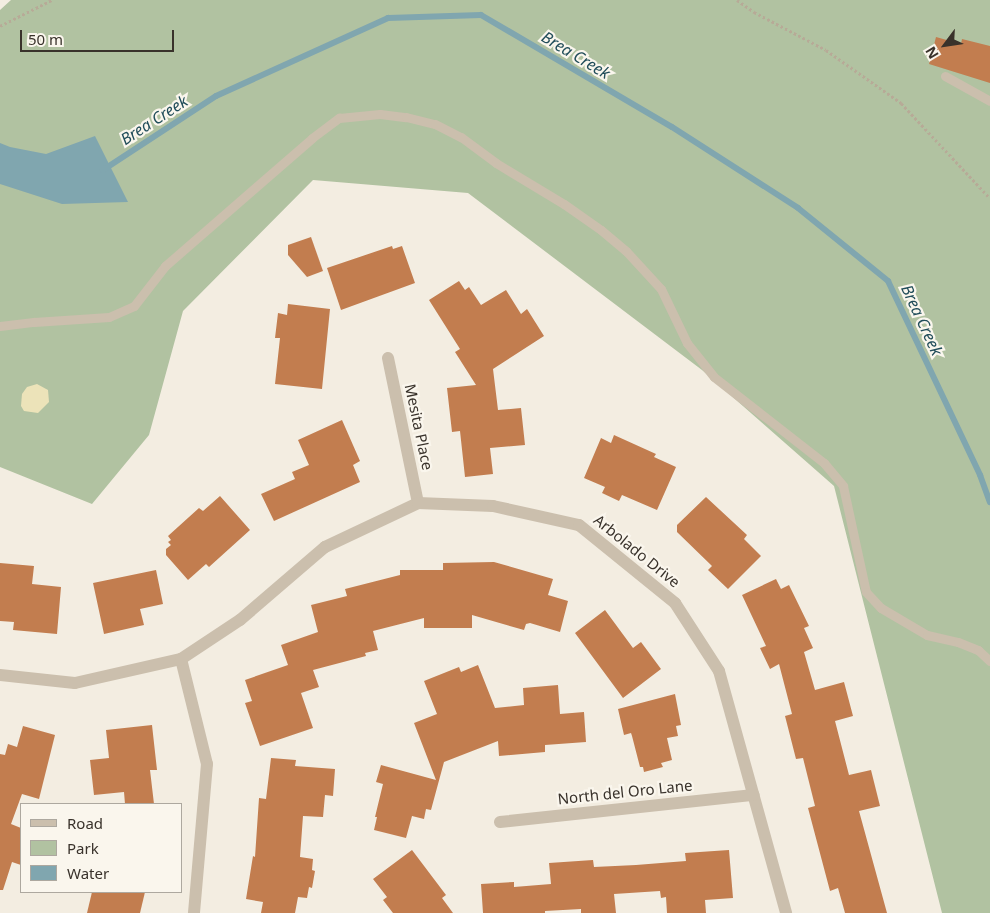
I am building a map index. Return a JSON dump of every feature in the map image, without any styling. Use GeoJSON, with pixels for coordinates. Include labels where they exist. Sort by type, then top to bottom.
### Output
{"type":"FeatureCollection","features":[{"type":"Feature","properties":{"kind":"street","name":"Mesita Place"},"geometry":{"type":"LineString","coordinates":[[388,358],[418,503]]}},
{"type":"Feature","properties":{"kind":"street","name":"Arbolado Drive"},"geometry":{"type":"LineString","coordinates":[[0,675],[75,683],[181,659],[240,620],[325,547],[418,503],[493,506],[579,525],[676,603],[719,671],[786,913]]}},
{"type":"Feature","properties":{"kind":"street"},"geometry":{"type":"LineString","coordinates":[[181,659],[207,764],[194,913]]}},
{"type":"Feature","properties":{"kind":"street","name":"North del Oro Lane"},"geometry":{"type":"LineString","coordinates":[[500,822],[754,795]]}},
{"type":"Feature","properties":{"kind":"lane"},"geometry":{"type":"LineString","coordinates":[[945,76],[990,101]]}},
{"type":"Feature","properties":{"kind":"lane"},"geometry":{"type":"LineString","coordinates":[[0,326],[34,322],[109,318],[134,306],[165,266],[312,138],[339,118],[380,114],[406,117],[435,124],[461,137],[496,163],[564,204],[601,230],[626,251],[661,289],[687,343],[714,377],[824,463],[843,486],[866,592],[881,608],[927,635],[958,642],[978,650],[990,661]]}},
{"type":"Feature","properties":{"kind":"path"},"geometry":{"type":"LineString","coordinates":[[0,26],[52,0]]}},
{"type":"Feature","properties":{"kind":"path"},"geometry":{"type":"LineString","coordinates":[[737,0],[754,12],[826,50],[901,103],[990,198]]}},
{"type":"Feature","properties":{"kind":"green space"},"geometry":{"type":"Polygon","coordinates":[[[11,0],[990,0],[990,913],[942,913],[834,486],[702,370],[468,193],[313,180],[183,311],[149,435],[92,504],[0,467],[0,10],[11,0]]]}},
{"type":"Feature","properties":{"kind":"sand"},"geometry":{"type":"Polygon","coordinates":[[[37,384],[48,390],[49,402],[38,413],[24,411],[21,406],[22,394],[27,387],[37,384]]]}},
{"type":"Feature","properties":{"kind":"water"},"geometry":{"type":"Polygon","coordinates":[[[95,136],[128,202],[62,204],[0,184],[0,143],[10,147],[46,154],[95,136]]]}},
{"type":"Feature","properties":{"kind":"building"},"geometry":{"type":"Polygon","coordinates":[[[936,37],[961,44],[962,39],[990,46],[990,83],[929,64],[936,37]]]}},
{"type":"Feature","properties":{"kind":"building"},"geometry":{"type":"Polygon","coordinates":[[[311,237],[323,271],[307,277],[288,255],[288,245],[311,237]]]}},
{"type":"Feature","properties":{"kind":"building"},"geometry":{"type":"Polygon","coordinates":[[[392,246],[393,249],[402,246],[415,283],[341,310],[327,268],[392,246]]]}},
{"type":"Feature","properties":{"kind":"building"},"geometry":{"type":"Polygon","coordinates":[[[459,281],[465,290],[469,287],[481,305],[506,290],[521,314],[527,309],[544,336],[493,369],[498,410],[521,408],[525,445],[490,448],[493,474],[465,477],[460,431],[452,432],[447,388],[476,385],[455,352],[460,349],[429,300],[459,281]]]}},
{"type":"Feature","properties":{"kind":"building"},"geometry":{"type":"Polygon","coordinates":[[[288,304],[330,309],[322,389],[275,384],[280,338],[275,338],[278,313],[287,315],[288,304]]]}},
{"type":"Feature","properties":{"kind":"building"},"geometry":{"type":"Polygon","coordinates":[[[342,420],[360,461],[353,465],[360,482],[274,521],[261,494],[295,479],[292,472],[309,465],[298,440],[342,420]]]}},
{"type":"Feature","properties":{"kind":"building"},"geometry":{"type":"Polygon","coordinates":[[[614,435],[656,454],[654,457],[676,467],[657,510],[622,495],[619,501],[602,493],[605,487],[584,478],[601,438],[611,443],[614,435]]]}},
{"type":"Feature","properties":{"kind":"building"},"geometry":{"type":"Polygon","coordinates":[[[220,496],[250,530],[209,567],[206,564],[188,580],[166,555],[166,549],[171,545],[168,542],[171,540],[168,536],[199,508],[203,511],[220,496]]]}},
{"type":"Feature","properties":{"kind":"building"},"geometry":{"type":"Polygon","coordinates":[[[706,497],[747,535],[744,539],[761,556],[728,589],[708,570],[712,566],[677,532],[677,525],[706,497]]]}},
{"type":"Feature","properties":{"kind":"building"},"geometry":{"type":"Polygon","coordinates":[[[494,562],[553,579],[548,595],[568,601],[560,632],[530,623],[526,624],[524,630],[472,615],[472,628],[424,628],[424,618],[373,631],[378,650],[365,653],[366,656],[313,670],[319,687],[301,693],[313,728],[260,746],[245,703],[252,701],[245,680],[288,665],[281,645],[318,632],[311,605],[347,596],[345,589],[400,575],[400,570],[443,570],[443,563],[494,562]]]}},
{"type":"Feature","properties":{"kind":"building"},"geometry":{"type":"Polygon","coordinates":[[[0,563],[34,566],[32,584],[61,587],[57,634],[13,630],[14,622],[0,621],[0,563]]]}},
{"type":"Feature","properties":{"kind":"building"},"geometry":{"type":"Polygon","coordinates":[[[156,570],[163,604],[140,609],[144,625],[104,634],[93,583],[156,570]]]}},
{"type":"Feature","properties":{"kind":"building"},"geometry":{"type":"Polygon","coordinates":[[[776,579],[781,589],[789,585],[809,626],[804,628],[813,648],[804,652],[815,690],[844,682],[853,716],[835,721],[849,775],[871,770],[880,806],[859,811],[887,913],[845,913],[838,888],[830,891],[808,808],[815,806],[803,758],[796,759],[785,716],[792,714],[779,664],[770,669],[760,648],[766,646],[742,595],[776,579]]]}},
{"type":"Feature","properties":{"kind":"building"},"geometry":{"type":"Polygon","coordinates":[[[605,610],[633,648],[641,642],[661,669],[623,698],[575,633],[605,610]]]}},
{"type":"Feature","properties":{"kind":"building"},"geometry":{"type":"Polygon","coordinates":[[[478,665],[495,708],[524,705],[523,688],[558,685],[560,714],[584,712],[586,742],[545,745],[545,752],[499,756],[498,741],[444,762],[431,810],[426,809],[424,819],[412,816],[406,838],[374,830],[377,817],[375,817],[383,784],[376,782],[381,765],[436,780],[414,723],[437,714],[424,681],[459,667],[461,672],[478,665]]]}},
{"type":"Feature","properties":{"kind":"building"},"geometry":{"type":"Polygon","coordinates":[[[675,694],[681,725],[676,726],[678,736],[667,738],[672,760],[661,763],[663,767],[644,772],[643,767],[640,767],[631,733],[624,735],[618,709],[675,694]]]}},
{"type":"Feature","properties":{"kind":"building"},"geometry":{"type":"Polygon","coordinates":[[[152,725],[157,770],[150,770],[154,803],[125,803],[124,792],[94,795],[90,760],[109,758],[106,730],[152,725]]]}},
{"type":"Feature","properties":{"kind":"building"},"geometry":{"type":"Polygon","coordinates":[[[23,726],[55,735],[39,799],[22,794],[11,824],[20,828],[20,865],[12,862],[3,890],[0,890],[0,754],[5,755],[8,744],[17,747],[23,726]]]}},
{"type":"Feature","properties":{"kind":"building"},"geometry":{"type":"Polygon","coordinates":[[[271,758],[296,760],[295,766],[335,769],[333,796],[325,795],[323,817],[303,816],[300,857],[313,859],[312,870],[315,871],[312,888],[309,887],[307,898],[298,897],[295,913],[261,913],[263,902],[246,899],[253,856],[255,857],[259,798],[266,799],[271,758]]]}},
{"type":"Feature","properties":{"kind":"building"},"geometry":{"type":"Polygon","coordinates":[[[412,850],[446,895],[442,898],[453,913],[393,913],[383,900],[387,897],[373,879],[412,850]]]}},
{"type":"Feature","properties":{"kind":"building"},"geometry":{"type":"Polygon","coordinates":[[[729,850],[733,898],[705,900],[706,913],[667,913],[666,897],[661,898],[660,891],[614,894],[616,913],[581,913],[581,909],[545,911],[545,913],[483,913],[481,884],[514,882],[514,887],[551,884],[549,863],[593,860],[594,867],[636,865],[686,861],[685,853],[729,850]]]}},
{"type":"Feature","properties":{"kind":"building"},"geometry":{"type":"Polygon","coordinates":[[[92,893],[145,893],[140,913],[87,913],[92,893]]]}},
{"type":"Feature","properties":{"kind":"waterway","name":"Brea Creek"},"geometry":{"type":"LineString","coordinates":[[103,170],[216,96],[388,18],[481,15],[672,127],[798,208],[888,281],[980,475],[990,502]]}}]}
